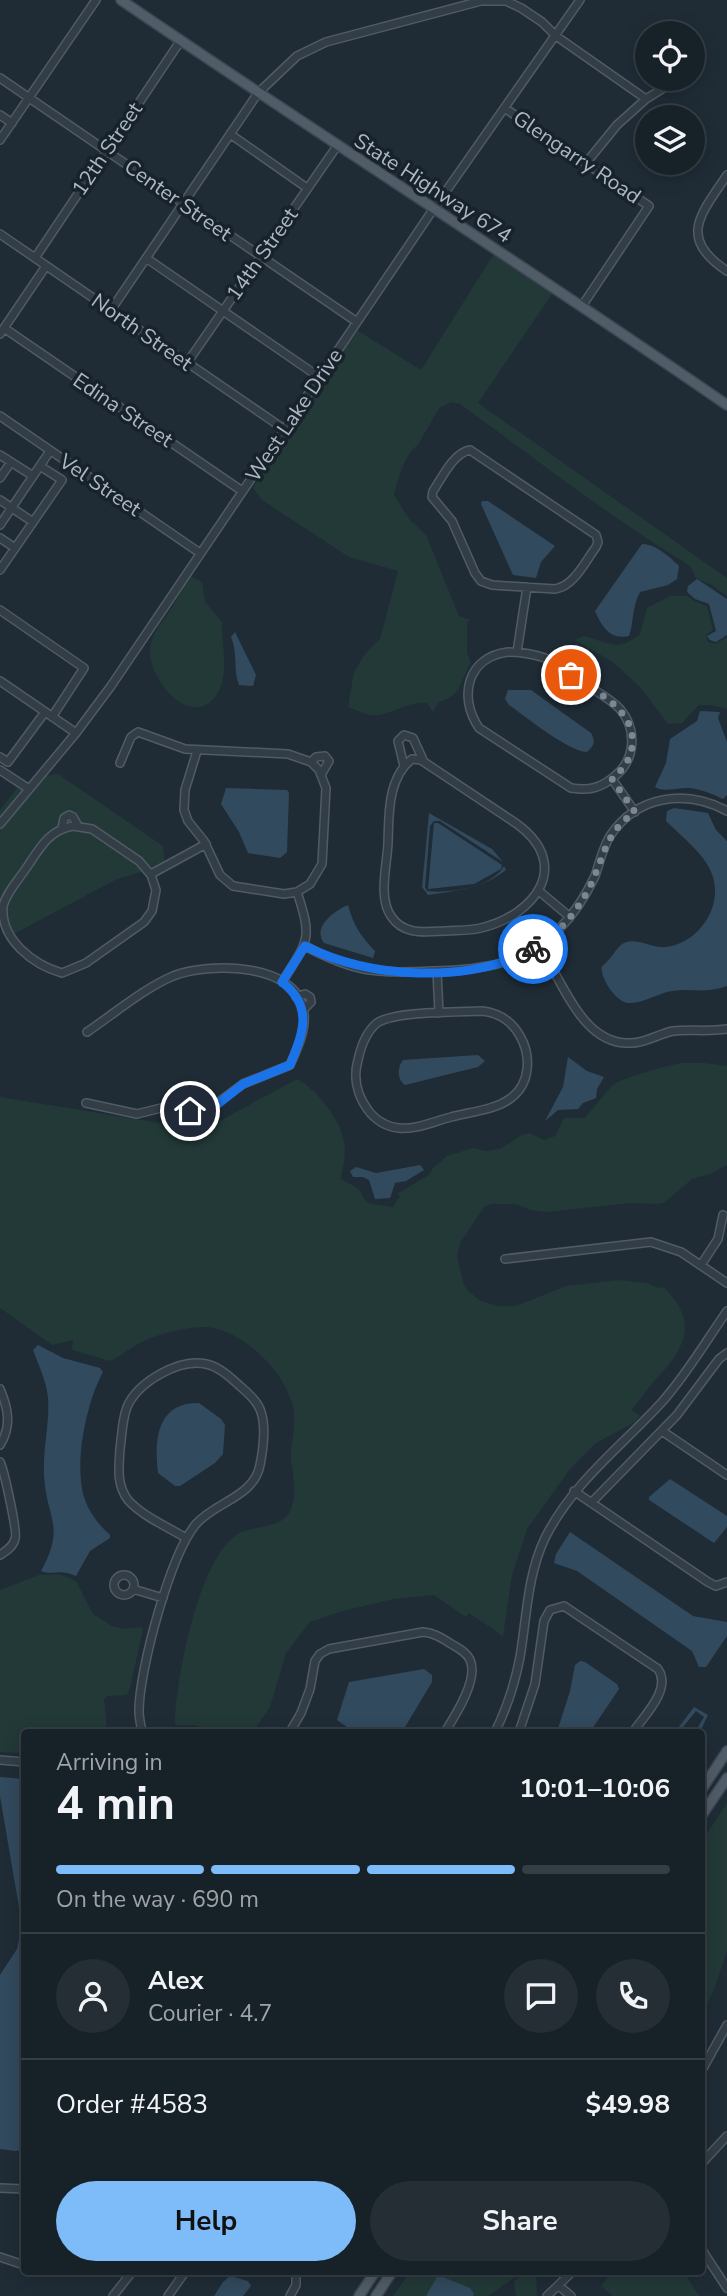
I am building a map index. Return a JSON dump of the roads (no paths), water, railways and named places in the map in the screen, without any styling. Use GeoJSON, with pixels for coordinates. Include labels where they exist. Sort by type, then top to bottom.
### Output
{"type":"FeatureCollection","features":[{"type":"Feature","properties":{"kind":"main road","name":"State Highway 674"},"geometry":{"type":"LineString","coordinates":[[121,0],[727,405]]}},
{"type":"Feature","properties":{"kind":"main road"},"geometry":{"type":"LineString","coordinates":[[705,1784],[727,1751]]}},
{"type":"Feature","properties":{"kind":"main road"},"geometry":{"type":"LineString","coordinates":[[705,1811],[727,1778]]}},
{"type":"Feature","properties":{"kind":"main road"},"geometry":{"type":"LineString","coordinates":[[359,2296],[373,2275]]}},
{"type":"Feature","properties":{"kind":"main road"},"geometry":{"type":"LineString","coordinates":[[376,2296],[390,2275]]}},
{"type":"Feature","properties":{"kind":"street"},"geometry":{"type":"LineString","coordinates":[[0,140],[96,0]]}},
{"type":"Feature","properties":{"kind":"street","name":"West Lake Drive"},"geometry":{"type":"LineString","coordinates":[[0,824],[76,733],[111,686],[319,377],[580,0]]}},
{"type":"Feature","properties":{"kind":"street"},"geometry":{"type":"LineString","coordinates":[[111,310],[258,93],[297,56],[326,42],[481,1],[506,1],[542,22],[556,36],[646,99]]}},
{"type":"Feature","properties":{"kind":"street","name":"12th Street"},"geometry":{"type":"LineString","coordinates":[[35,258],[181,40]]}},
{"type":"Feature","properties":{"kind":"street","name":"Center Street"},"geometry":{"type":"LineString","coordinates":[[0,78],[357,322]]}},
{"type":"Feature","properties":{"kind":"street"},"geometry":{"type":"LineString","coordinates":[[586,163],[617,125],[659,91]]}},
{"type":"Feature","properties":{"kind":"street","name":"Glengarry Road"},"geometry":{"type":"LineString","coordinates":[[506,109],[649,206],[582,306]]}},
{"type":"Feature","properties":{"kind":"street"},"geometry":{"type":"LineString","coordinates":[[0,116],[12,123]]}},
{"type":"Feature","properties":{"kind":"street"},"geometry":{"type":"LineString","coordinates":[[230,134],[307,188]]}},
{"type":"Feature","properties":{"kind":"street","name":"14th Street"},"geometry":{"type":"LineString","coordinates":[[187,363],[337,146]]}},
{"type":"Feature","properties":{"kind":"street"},"geometry":{"type":"LineString","coordinates":[[727,175],[702,213],[695,239],[705,254],[727,271]]}},
{"type":"Feature","properties":{"kind":"street","name":"North Street"},"geometry":{"type":"LineString","coordinates":[[0,234],[284,429]]}},
{"type":"Feature","properties":{"kind":"street"},"geometry":{"type":"LineString","coordinates":[[146,258],[319,377]]}},
{"type":"Feature","properties":{"kind":"street"},"geometry":{"type":"LineString","coordinates":[[2,331],[46,265]]}},
{"type":"Feature","properties":{"kind":"street","name":"Edina Street"},"geometry":{"type":"LineString","coordinates":[[2,331],[242,491]]}},
{"type":"Feature","properties":{"kind":"street","name":"Vel Street"},"geometry":{"type":"LineString","coordinates":[[0,416],[200,552]]}},
{"type":"Feature","properties":{"kind":"street"},"geometry":{"type":"LineString","coordinates":[[470,450],[596,535],[596,547],[570,583],[563,588],[527,587],[492,585],[481,581],[448,513],[433,501],[433,491],[462,451],[470,450]]}},
{"type":"Feature","properties":{"kind":"street"},"geometry":{"type":"LineString","coordinates":[[0,525],[50,451]]}},
{"type":"Feature","properties":{"kind":"street"},"geometry":{"type":"LineString","coordinates":[[0,454],[33,476]]}},
{"type":"Feature","properties":{"kind":"street"},"geometry":{"type":"LineString","coordinates":[[0,478],[11,462]]}},
{"type":"Feature","properties":{"kind":"street"},"geometry":{"type":"LineString","coordinates":[[0,569],[62,480],[40,466]]}},
{"type":"Feature","properties":{"kind":"street"},"geometry":{"type":"LineString","coordinates":[[0,500],[33,523]]}},
{"type":"Feature","properties":{"kind":"street"},"geometry":{"type":"LineString","coordinates":[[0,538],[15,548]]}},
{"type":"Feature","properties":{"kind":"street"},"geometry":{"type":"LineString","coordinates":[[517,652],[527,587]]}},
{"type":"Feature","properties":{"kind":"street"},"geometry":{"type":"LineString","coordinates":[[0,610],[84,668],[52,717]]}},
{"type":"Feature","properties":{"kind":"street"},"geometry":{"type":"LineString","coordinates":[[517,652],[549,660],[620,710],[631,730],[633,740],[628,760],[612,779],[597,788],[571,788],[479,728],[467,699],[471,678],[480,663],[488,657],[517,652]]}},
{"type":"Feature","properties":{"kind":"street"},"geometry":{"type":"LineString","coordinates":[[0,681],[76,733]]}},
{"type":"Feature","properties":{"kind":"street"},"geometry":{"type":"LineString","coordinates":[[0,757],[8,762],[45,712]]}},
{"type":"Feature","properties":{"kind":"street"},"geometry":{"type":"LineString","coordinates":[[120,763],[131,737],[138,732],[197,751],[288,754],[311,762],[321,775],[326,788],[321,864],[310,884],[297,892],[284,894],[233,886],[219,875],[206,844],[188,821],[183,802],[197,751]]}},
{"type":"Feature","properties":{"kind":"street"},"geometry":{"type":"LineString","coordinates":[[404,766],[398,741],[404,735],[413,737],[424,762]]}},
{"type":"Feature","properties":{"kind":"street"},"geometry":{"type":"LineString","coordinates":[[311,762],[316,757],[325,756],[329,761],[321,775]]}},
{"type":"Feature","properties":{"kind":"street"},"geometry":{"type":"LineString","coordinates":[[412,759],[424,762],[517,824],[535,840],[544,860],[545,871],[539,891],[510,916],[481,928],[419,932],[400,925],[391,917],[383,895],[387,871],[389,811],[404,766],[412,759]]}},
{"type":"Feature","properties":{"kind":"street"},"geometry":{"type":"LineString","coordinates":[[0,770],[29,789]]}},
{"type":"Feature","properties":{"kind":"street"},"geometry":{"type":"LineString","coordinates":[[612,779],[635,812]]}},
{"type":"Feature","properties":{"kind":"street"},"geometry":{"type":"LineString","coordinates":[[305,946],[328,958],[384,971],[476,970],[500,964],[539,946],[570,916],[587,893],[610,836],[635,812],[658,801],[678,797],[710,802],[727,811]]}},
{"type":"Feature","properties":{"kind":"street"},"geometry":{"type":"LineString","coordinates":[[62,828],[64,818],[69,815],[78,826]]}},
{"type":"Feature","properties":{"kind":"street"},"geometry":{"type":"LineString","coordinates":[[78,826],[92,829],[139,861],[151,874],[156,890],[152,911],[144,922],[86,963],[67,972],[56,971],[39,963],[14,946],[2,932],[1,916],[4,903],[45,841],[62,828],[78,826]]}},
{"type":"Feature","properties":{"kind":"street"},"geometry":{"type":"LineString","coordinates":[[151,874],[206,844]]}},
{"type":"Feature","properties":{"kind":"street"},"geometry":{"type":"LineString","coordinates":[[539,891],[570,916]]}},
{"type":"Feature","properties":{"kind":"street"},"geometry":{"type":"LineString","coordinates":[[282,982],[305,946],[308,928],[297,892]]}},
{"type":"Feature","properties":{"kind":"street"},"geometry":{"type":"LineString","coordinates":[[539,946],[586,1024],[603,1037],[616,1042],[638,1043],[671,1031],[708,1032],[727,1029]]}},
{"type":"Feature","properties":{"kind":"street"},"geometry":{"type":"LineString","coordinates":[[86,1103],[137,1114],[165,1107],[190,1111],[214,1107],[243,1084],[290,1065],[301,1040],[303,1010],[296,997],[282,982],[245,968],[209,967],[172,976],[87,1032]]}},
{"type":"Feature","properties":{"kind":"street"},"geometry":{"type":"LineString","coordinates":[[437,971],[439,1013]]}},
{"type":"Feature","properties":{"kind":"street"},"geometry":{"type":"LineString","coordinates":[[482,1011],[498,1014],[507,1020],[515,1027],[526,1049],[528,1069],[525,1079],[511,1098],[490,1107],[413,1127],[401,1128],[380,1121],[365,1107],[356,1080],[355,1068],[365,1038],[370,1030],[386,1018],[439,1013],[482,1011]]}},
{"type":"Feature","properties":{"kind":"street"},"geometry":{"type":"LineString","coordinates":[[701,1265],[720,1233],[723,1216]]}},
{"type":"Feature","properties":{"kind":"street"},"geometry":{"type":"LineString","coordinates":[[505,1259],[651,1242],[672,1247],[727,1283]]}},
{"type":"Feature","properties":{"kind":"street"},"geometry":{"type":"LineString","coordinates":[[496,1729],[515,1680],[528,1590],[535,1565],[555,1519],[574,1491],[673,1389],[727,1311]]}},
{"type":"Feature","properties":{"kind":"street"},"geometry":{"type":"LineString","coordinates":[[591,1503],[662,1431],[700,1388],[719,1359],[727,1353]]}},
{"type":"Feature","properties":{"kind":"street"},"geometry":{"type":"LineString","coordinates":[[142,1729],[139,1711],[147,1658],[163,1598],[186,1538],[197,1523],[216,1506],[251,1485],[257,1475],[262,1448],[262,1414],[257,1404],[220,1369],[199,1363],[153,1377],[137,1390],[123,1418],[118,1474],[127,1499],[186,1538]]}},
{"type":"Feature","properties":{"kind":"street"},"geometry":{"type":"LineString","coordinates":[[0,1389],[8,1407],[9,1420],[0,1445]]}},
{"type":"Feature","properties":{"kind":"street"},"geometry":{"type":"LineString","coordinates":[[662,1431],[727,1475]]}},
{"type":"Feature","properties":{"kind":"street"},"geometry":{"type":"LineString","coordinates":[[0,1462],[17,1531],[16,1539],[10,1548],[0,1555]]}},
{"type":"Feature","properties":{"kind":"street"},"geometry":{"type":"LineString","coordinates":[[574,1491],[708,1582],[716,1586],[727,1583]]}},
{"type":"Feature","properties":{"kind":"street"},"geometry":{"type":"LineString","coordinates":[[133,1589],[163,1598]]}},
{"type":"Feature","properties":{"kind":"street"},"geometry":{"type":"LineString","coordinates":[[520,1729],[535,1684],[544,1621],[550,1610],[564,1606],[658,1669],[662,1675],[663,1687],[634,1729]]}},
{"type":"Feature","properties":{"kind":"street"},"geometry":{"type":"LineString","coordinates":[[292,1729],[301,1713],[310,1689],[315,1661],[320,1654],[329,1649],[423,1632],[434,1633],[444,1639],[463,1651],[471,1661],[473,1670],[464,1699],[447,1729]]}},
{"type":"Feature","properties":{"kind":"street"},"geometry":{"type":"LineString","coordinates":[[0,1760],[21,1762]]}},
{"type":"Feature","properties":{"kind":"street"},"geometry":{"type":"LineString","coordinates":[[705,2065],[727,2025]]}},
{"type":"Feature","properties":{"kind":"street"},"geometry":{"type":"LineString","coordinates":[[705,2161],[727,2136]]}},
{"type":"Feature","properties":{"kind":"street"},"geometry":{"type":"LineString","coordinates":[[0,2188],[21,2189]]}},
{"type":"Feature","properties":{"kind":"street"},"geometry":{"type":"LineString","coordinates":[[705,2254],[727,2288]]}},
{"type":"Feature","properties":{"kind":"street"},"geometry":{"type":"LineString","coordinates":[[0,2257],[21,2264]]}},
{"type":"Feature","properties":{"kind":"street"},"geometry":{"type":"LineString","coordinates":[[113,2296],[130,2275]]}},
{"type":"Feature","properties":{"kind":"street"},"geometry":{"type":"LineString","coordinates":[[168,2296],[183,2275]]}},
{"type":"Feature","properties":{"kind":"street"},"geometry":{"type":"LineString","coordinates":[[290,2296],[296,2285],[296,2275]]}},
{"type":"Feature","properties":{"kind":"street"},"geometry":{"type":"LineString","coordinates":[[547,2296],[569,2275]]}},
{"type":"Feature","properties":{"kind":"street"},"geometry":{"type":"LineString","coordinates":[[559,2286],[571,2296]]}},
{"type":"Feature","properties":{"kind":"water"},"geometry":{"type":"Polygon","coordinates":[[[482,501],[488,501],[555,546],[541,562],[536,578],[513,575],[482,501]]]}},
{"type":"Feature","properties":{"kind":"water"},"geometry":{"type":"Polygon","coordinates":[[[642,544],[657,548],[679,566],[677,579],[668,585],[640,592],[629,636],[617,636],[604,627],[595,611],[642,544]]]}},
{"type":"Feature","properties":{"kind":"water"},"geometry":{"type":"Polygon","coordinates":[[[697,579],[727,599],[727,635],[716,642],[707,636],[716,631],[709,604],[695,599],[687,592],[688,586],[697,579]]]}},
{"type":"Feature","properties":{"kind":"water"},"geometry":{"type":"Polygon","coordinates":[[[235,632],[256,675],[253,686],[239,685],[231,637],[235,632]]]}},
{"type":"Feature","properties":{"kind":"water"},"geometry":{"type":"Polygon","coordinates":[[[508,690],[531,690],[591,733],[594,743],[587,752],[569,746],[547,733],[509,705],[505,699],[508,690]]]}},
{"type":"Feature","properties":{"kind":"water"},"geometry":{"type":"Polygon","coordinates":[[[700,711],[720,712],[718,718],[727,742],[727,795],[723,799],[693,789],[662,790],[655,787],[666,763],[670,739],[697,721],[700,711]]]}},
{"type":"Feature","properties":{"kind":"water"},"geometry":{"type":"Polygon","coordinates":[[[226,788],[287,790],[287,852],[280,858],[248,853],[239,832],[221,804],[226,788]]]}},
{"type":"Feature","properties":{"kind":"water"},"geometry":{"type":"Polygon","coordinates":[[[674,808],[708,813],[716,830],[727,841],[727,986],[712,990],[672,991],[639,1002],[624,1002],[610,988],[603,976],[602,966],[624,943],[634,941],[666,947],[689,938],[706,921],[715,898],[712,874],[704,859],[666,821],[667,811],[674,808]]]}},
{"type":"Feature","properties":{"kind":"water"},"geometry":{"type":"Polygon","coordinates":[[[429,813],[492,849],[503,862],[440,821],[434,821],[430,826],[425,887],[427,891],[469,887],[490,879],[504,866],[506,870],[488,881],[479,885],[459,890],[428,895],[422,887],[429,813]]]}},
{"type":"Feature","properties":{"kind":"water"},"geometry":{"type":"Polygon","coordinates":[[[434,823],[438,823],[502,865],[501,869],[474,884],[428,889],[434,823]]]}},
{"type":"Feature","properties":{"kind":"water"},"geometry":{"type":"Polygon","coordinates":[[[348,905],[358,930],[375,951],[373,958],[324,943],[321,937],[326,920],[348,905]]]}},
{"type":"Feature","properties":{"kind":"water"},"geometry":{"type":"Polygon","coordinates":[[[478,1055],[485,1061],[478,1067],[405,1085],[399,1077],[403,1060],[478,1055]]]}},
{"type":"Feature","properties":{"kind":"water"},"geometry":{"type":"Polygon","coordinates":[[[568,1057],[587,1071],[604,1077],[597,1089],[596,1098],[583,1103],[578,1109],[558,1110],[545,1121],[563,1087],[568,1057]]]}},
{"type":"Feature","properties":{"kind":"water"},"geometry":{"type":"Polygon","coordinates":[[[420,1165],[424,1170],[406,1181],[395,1183],[390,1198],[375,1199],[369,1180],[353,1177],[350,1171],[356,1167],[376,1173],[420,1165]]]}},
{"type":"Feature","properties":{"kind":"water"},"geometry":{"type":"Polygon","coordinates":[[[38,1345],[63,1358],[100,1368],[103,1372],[87,1417],[80,1470],[87,1505],[110,1538],[90,1551],[76,1576],[41,1571],[49,1555],[54,1531],[44,1472],[48,1397],[33,1350],[38,1345]]]}},
{"type":"Feature","properties":{"kind":"water"},"geometry":{"type":"Polygon","coordinates":[[[199,1403],[225,1425],[223,1454],[215,1463],[180,1486],[175,1486],[158,1473],[157,1448],[161,1425],[174,1409],[185,1404],[199,1403]]]}},
{"type":"Feature","properties":{"kind":"water"},"geometry":{"type":"Polygon","coordinates":[[[670,1479],[727,1516],[727,1527],[714,1543],[649,1500],[649,1497],[670,1479]]]}},
{"type":"Feature","properties":{"kind":"water"},"geometry":{"type":"Polygon","coordinates":[[[570,1532],[693,1616],[727,1622],[727,1636],[706,1667],[699,1667],[692,1651],[577,1571],[554,1563],[556,1554],[570,1532]]]}},
{"type":"Feature","properties":{"kind":"water"},"geometry":{"type":"Polygon","coordinates":[[[580,1661],[585,1662],[617,1684],[619,1689],[592,1729],[558,1729],[570,1691],[575,1665],[580,1661]]]}},
{"type":"Feature","properties":{"kind":"water"},"geometry":{"type":"Polygon","coordinates":[[[424,1669],[432,1675],[432,1682],[404,1729],[350,1729],[337,1720],[349,1682],[424,1669]]]}},
{"type":"Feature","properties":{"kind":"water"},"geometry":{"type":"Polygon","coordinates":[[[694,1707],[708,1715],[701,1729],[697,1729],[704,1717],[696,1711],[681,1729],[677,1729],[694,1707]]]}},
{"type":"Feature","properties":{"kind":"water"},"geometry":{"type":"Polygon","coordinates":[[[0,1777],[21,1779],[21,1919],[0,1796],[0,1777]]]}},
{"type":"Feature","properties":{"kind":"water"},"geometry":{"type":"Polygon","coordinates":[[[21,1930],[21,2150],[15,2151],[0,2149],[0,1975],[17,1949],[21,1930]]]}},
{"type":"Feature","properties":{"kind":"water"},"geometry":{"type":"Polygon","coordinates":[[[438,2275],[470,2288],[473,2296],[426,2296],[438,2275]]]}},
{"type":"Feature","properties":{"kind":"water"},"geometry":{"type":"Polygon","coordinates":[[[230,2276],[248,2281],[251,2286],[243,2296],[214,2296],[223,2282],[230,2276]]]}}]}
